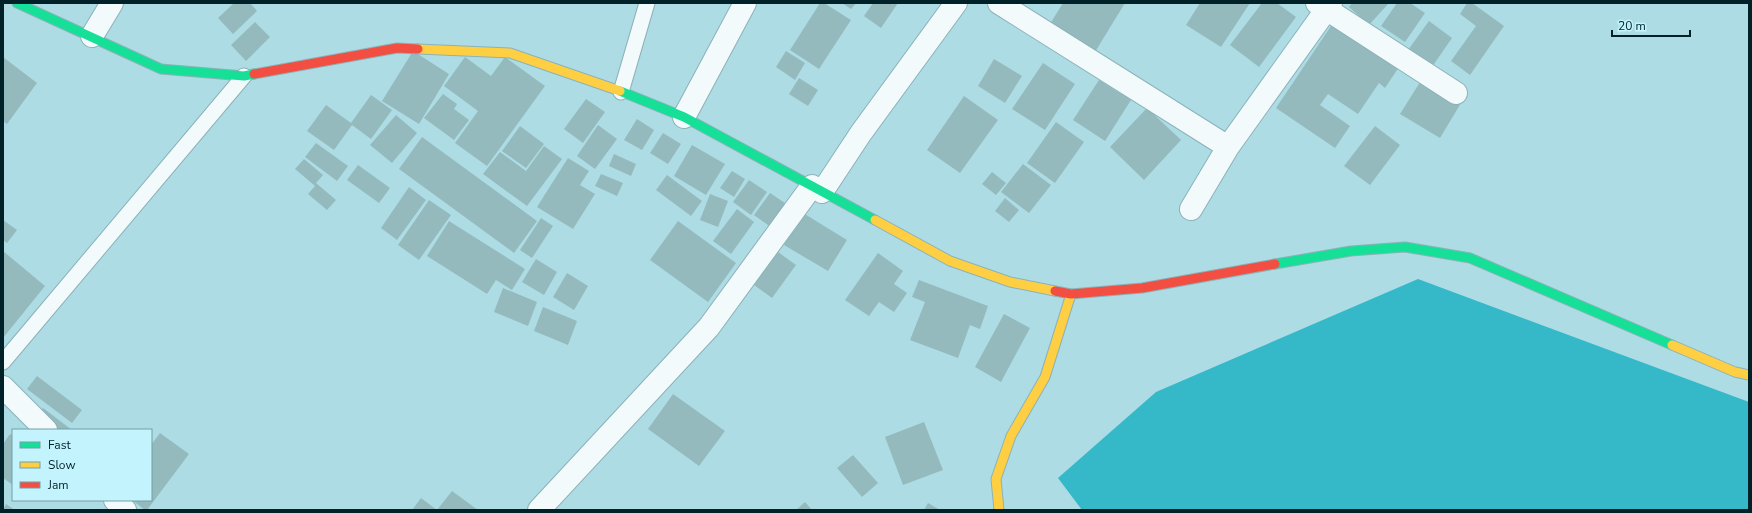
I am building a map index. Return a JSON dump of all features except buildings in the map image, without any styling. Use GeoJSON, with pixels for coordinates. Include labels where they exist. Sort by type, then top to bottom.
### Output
{"type":"FeatureCollection","features":[{"type":"Feature","properties":{"kind":"main road"},"geometry":{"type":"LineString","coordinates":[[17,3],[92,36],[161,69],[244,76],[397,48],[510,53],[621,92],[684,117],[950,261],[1010,282],[1071,294],[1142,288],[1351,251],[1405,247],[1470,258],[1735,372],[1749,375]]}},
{"type":"Feature","properties":{"kind":"main road"},"geometry":{"type":"LineString","coordinates":[[999,510],[996,479],[1011,436],[1045,377],[1071,294]]}},
{"type":"Feature","properties":{"kind":"street"},"geometry":{"type":"LineString","coordinates":[[92,36],[112,3]]}},
{"type":"Feature","properties":{"kind":"street"},"geometry":{"type":"LineString","coordinates":[[684,117],[745,3]]}},
{"type":"Feature","properties":{"kind":"street"},"geometry":{"type":"LineString","coordinates":[[539,510],[709,327],[861,133],[956,3]]}},
{"type":"Feature","properties":{"kind":"street"},"geometry":{"type":"LineString","coordinates":[[998,3],[1228,148]]}},
{"type":"Feature","properties":{"kind":"street"},"geometry":{"type":"LineString","coordinates":[[1191,209],[1228,148],[1325,5],[1456,93]]}},
{"type":"Feature","properties":{"kind":"street"},"geometry":{"type":"LineString","coordinates":[[3,387],[45,429]]}},
{"type":"Feature","properties":{"kind":"street"},"geometry":{"type":"LineString","coordinates":[[116,501],[125,510]]}},
{"type":"Feature","properties":{"kind":"lane"},"geometry":{"type":"LineString","coordinates":[[621,92],[647,3]]}},
{"type":"Feature","properties":{"kind":"lane"},"geometry":{"type":"LineString","coordinates":[[3,362],[244,76]]}},
{"type":"Feature","properties":{"kind":"water"},"geometry":{"type":"Polygon","coordinates":[[[1418,279],[1749,402],[1749,510],[1082,510],[1058,478],[1156,392],[1418,279]]]}},
{"type":"Feature","properties":{"kind":"traffic: fast"},"geometry":{"type":"LineString","coordinates":[[17,3],[161,69],[244,76],[254,74]]}},
{"type":"Feature","properties":{"kind":"traffic: fast"},"geometry":{"type":"LineString","coordinates":[[620,91],[684,117],[875,220]]}},
{"type":"Feature","properties":{"kind":"traffic: fast"},"geometry":{"type":"LineString","coordinates":[[1275,264],[1351,251],[1405,247],[1470,258],[1672,345]]}},
{"type":"Feature","properties":{"kind":"traffic: slow"},"geometry":{"type":"LineString","coordinates":[[418,49],[510,53],[620,91]]}},
{"type":"Feature","properties":{"kind":"traffic: slow"},"geometry":{"type":"LineString","coordinates":[[875,220],[950,261],[1010,282],[1055,291]]}},
{"type":"Feature","properties":{"kind":"traffic: slow"},"geometry":{"type":"LineString","coordinates":[[999,510],[996,479],[1011,436],[1045,377],[1071,294]]}},
{"type":"Feature","properties":{"kind":"traffic: slow"},"geometry":{"type":"LineString","coordinates":[[1672,345],[1735,372],[1749,375]]}},
{"type":"Feature","properties":{"kind":"traffic: jam"},"geometry":{"type":"LineString","coordinates":[[254,74],[397,48],[418,49]]}},
{"type":"Feature","properties":{"kind":"traffic: jam"},"geometry":{"type":"LineString","coordinates":[[1055,291],[1071,294],[1142,288],[1275,264]]}}]}
